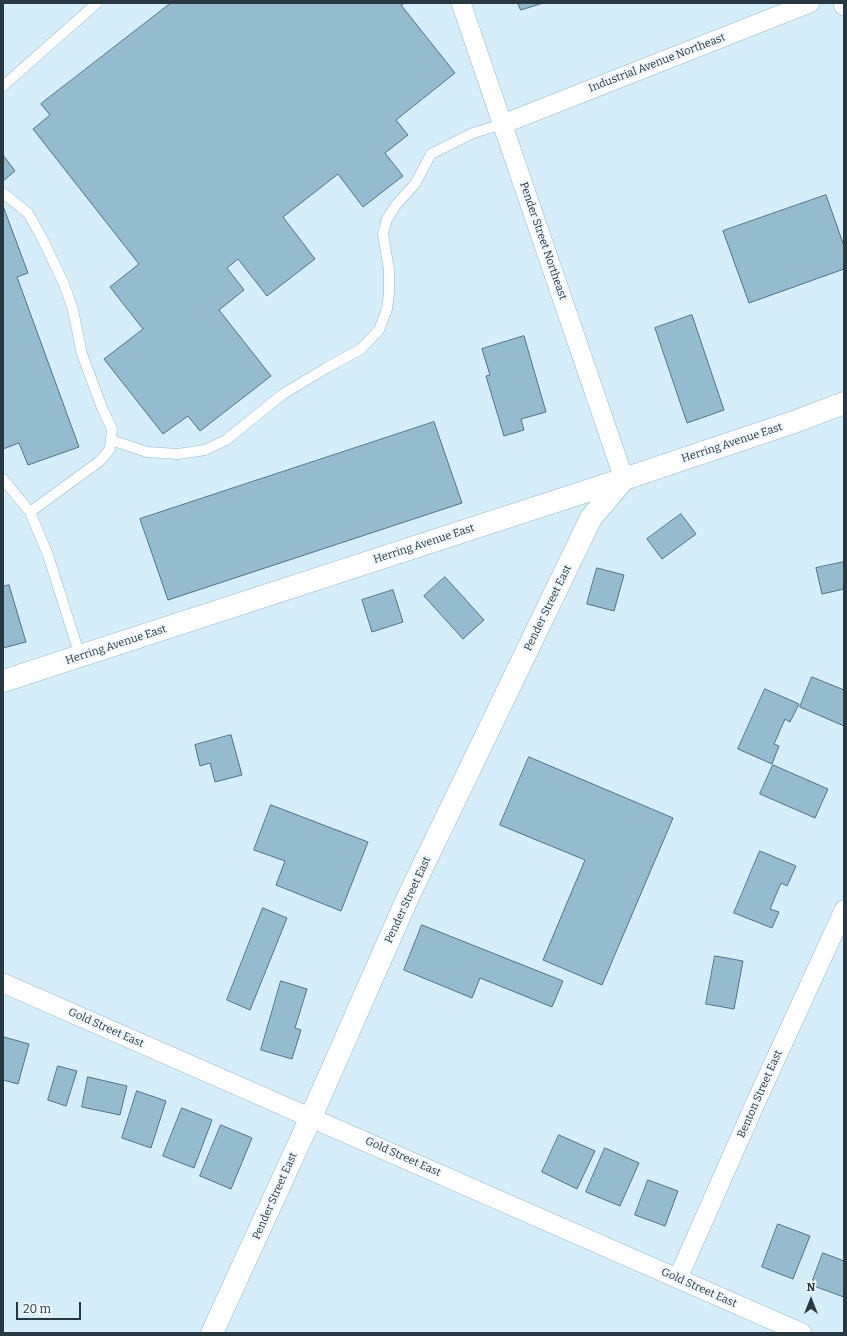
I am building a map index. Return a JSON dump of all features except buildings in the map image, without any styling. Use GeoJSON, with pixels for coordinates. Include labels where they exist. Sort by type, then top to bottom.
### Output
{"type":"FeatureCollection","features":[{"type":"Feature","properties":{"kind":"street","name":"Pender Street Northeast"},"geometry":{"type":"LineString","coordinates":[[461,3],[624,479]]}},
{"type":"Feature","properties":{"kind":"street","name":"Industrial Avenue Northeast"},"geometry":{"type":"LineString","coordinates":[[503,124],[810,3]]}},
{"type":"Feature","properties":{"kind":"street","name":"Herring Avenue East"},"geometry":{"type":"LineString","coordinates":[[3,681],[624,479],[794,422],[844,402]]}},
{"type":"Feature","properties":{"kind":"street","name":"Pender Street East"},"geometry":{"type":"LineString","coordinates":[[212,1333],[311,1117],[408,897],[591,518],[624,479]]}},
{"type":"Feature","properties":{"kind":"street","name":"Benton Street East"},"geometry":{"type":"LineString","coordinates":[[678,1278],[755,1104],[844,910]]}},
{"type":"Feature","properties":{"kind":"street","name":"Gold Street East"},"geometry":{"type":"LineString","coordinates":[[3,983],[802,1333]]}},
{"type":"Feature","properties":{"kind":"lane"},"geometry":{"type":"LineString","coordinates":[[3,86],[97,3]]}},
{"type":"Feature","properties":{"kind":"lane"},"geometry":{"type":"LineString","coordinates":[[111,440],[147,452],[178,454],[205,450],[226,440],[283,394],[361,349],[379,330],[387,309],[390,293],[389,270],[383,234],[387,219],[396,205],[415,184],[431,154],[473,133],[503,124]]}},
{"type":"Feature","properties":{"kind":"lane"},"geometry":{"type":"LineString","coordinates":[[3,193],[28,213],[64,284],[74,310],[82,354],[112,429],[110,449],[100,461],[30,512]]}},
{"type":"Feature","properties":{"kind":"lane"},"geometry":{"type":"LineString","coordinates":[[3,479],[30,512],[48,555],[80,656]]}}]}
